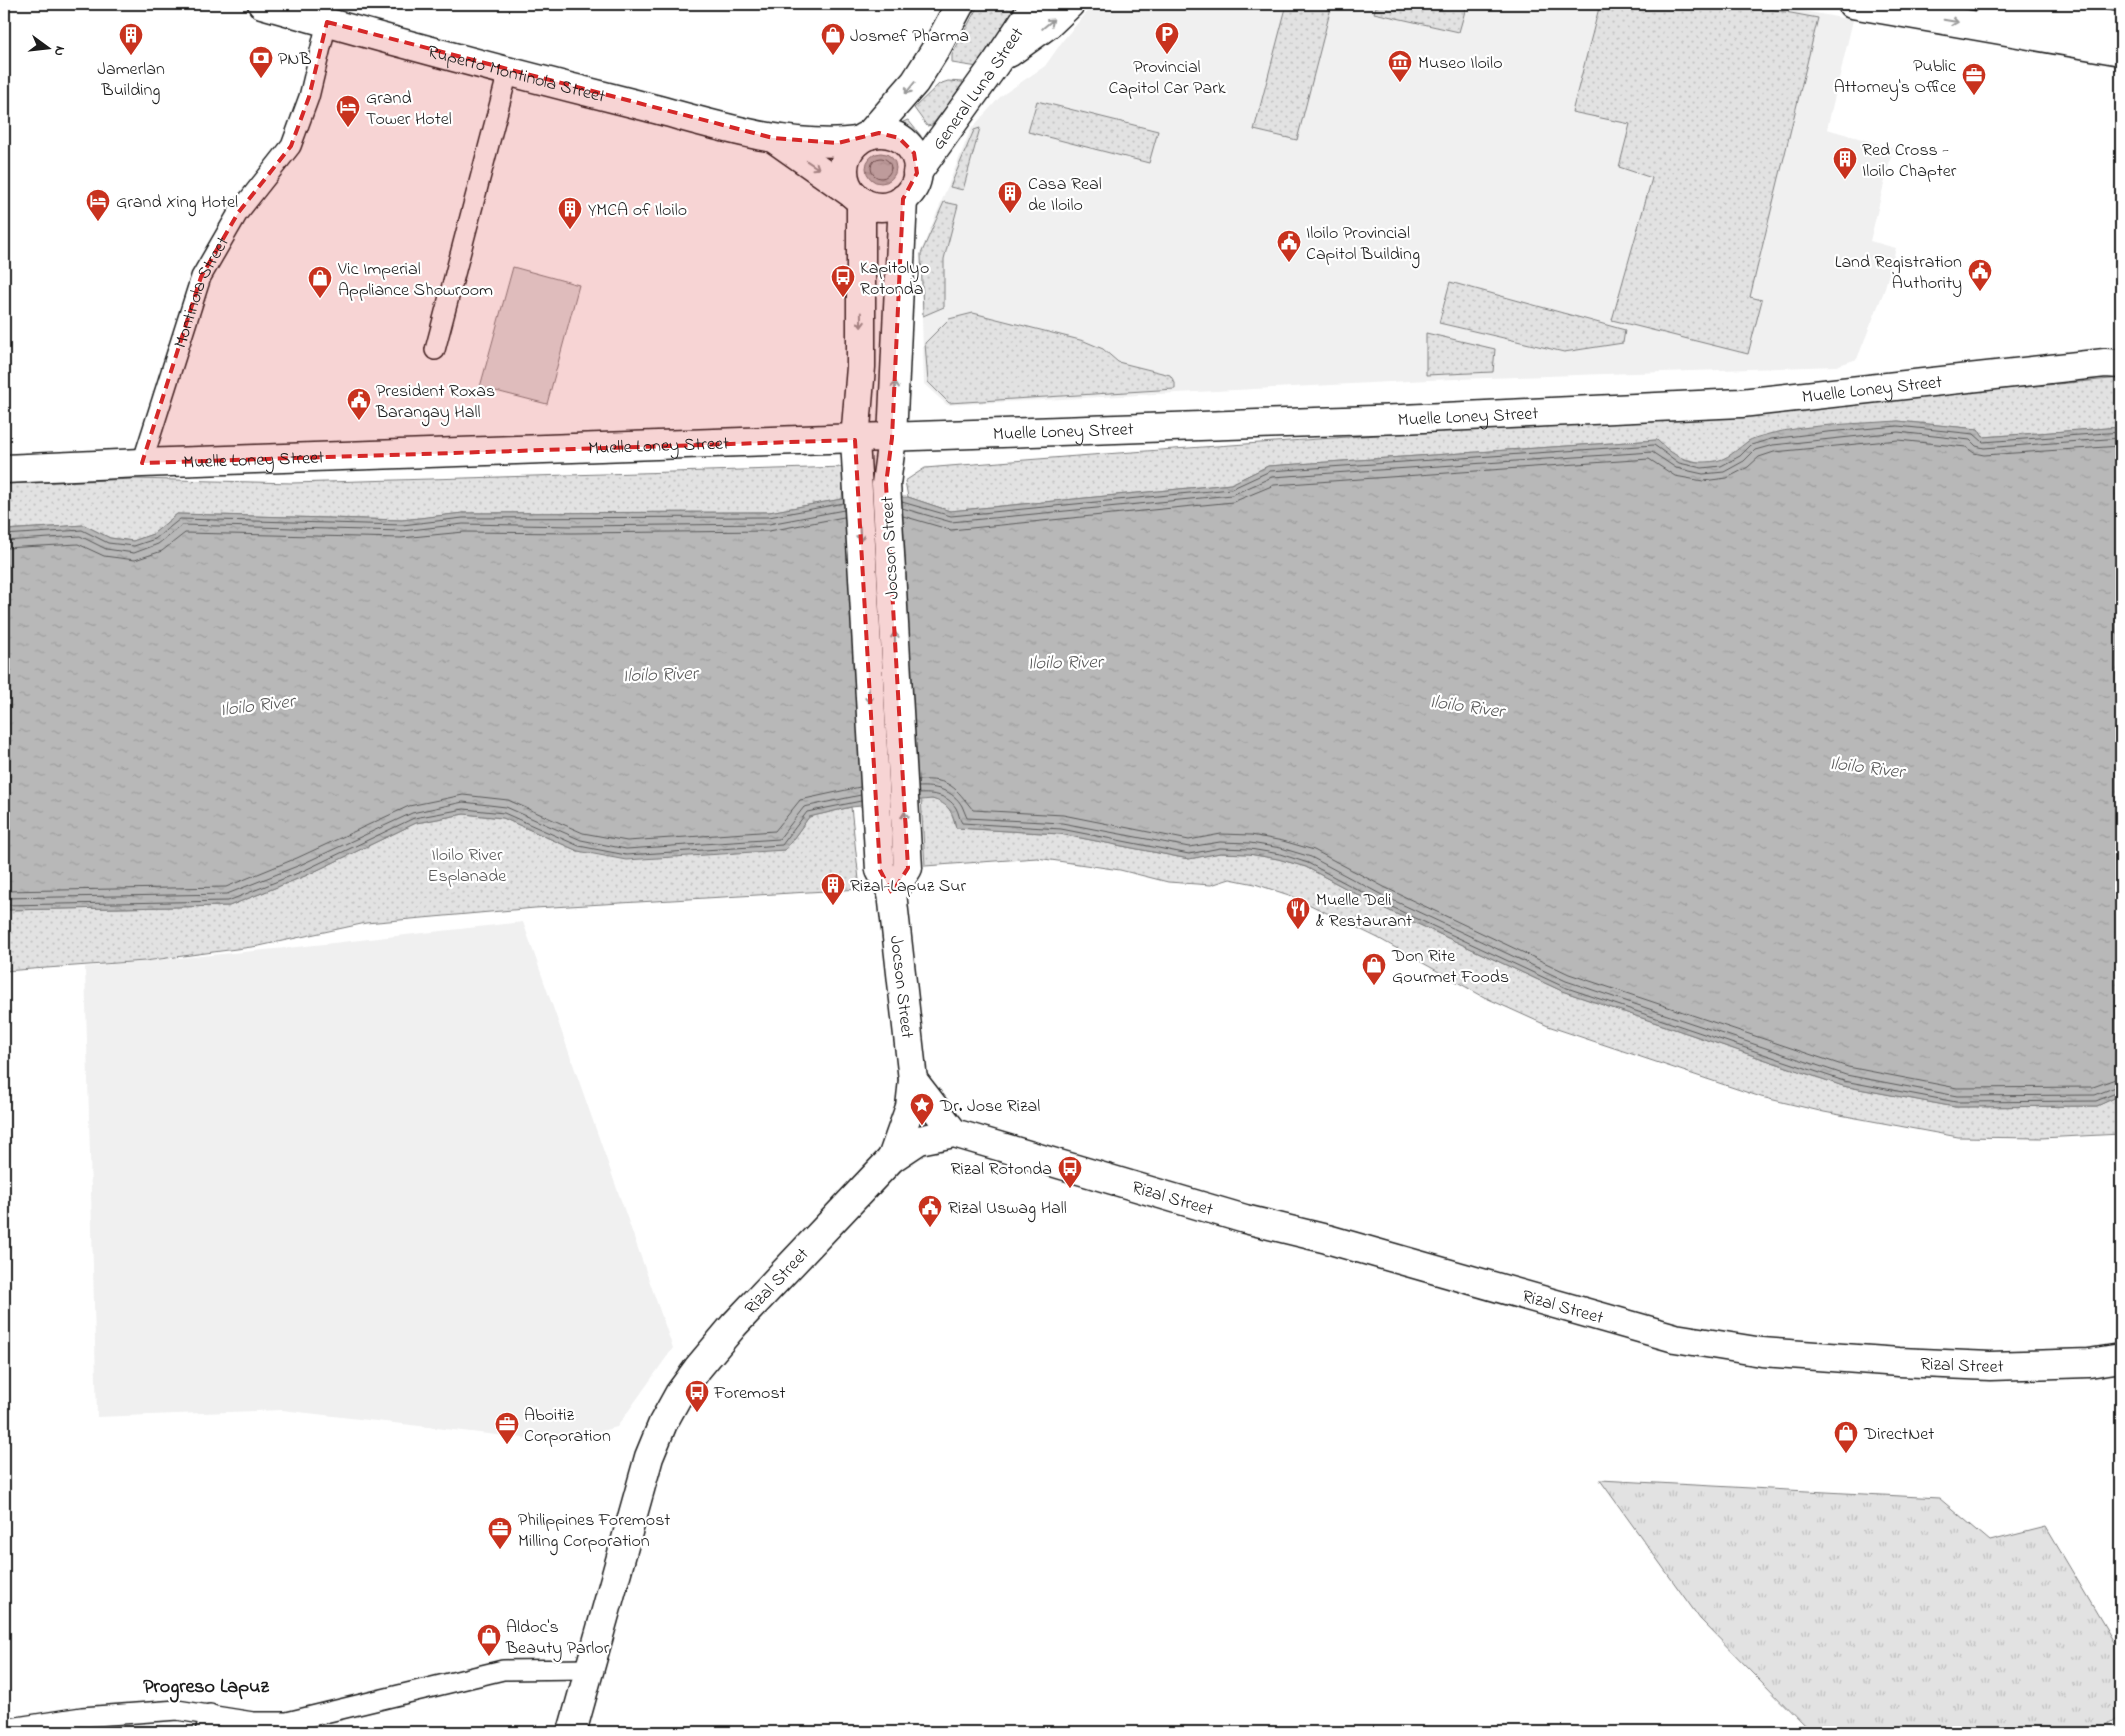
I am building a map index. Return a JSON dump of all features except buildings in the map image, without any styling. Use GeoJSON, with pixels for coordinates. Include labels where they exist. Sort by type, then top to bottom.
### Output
{"type":"FeatureCollection","features":[{"type":"Feature","properties":{"kind":"main road","name":"Ruperto Montinola Street"},"geometry":{"type":"LineString","coordinates":[[262,4],[508,72],[773,138],[838,143],[864,138]]}},
{"type":"Feature","properties":{"kind":"main road"},"geometry":{"type":"LineString","coordinates":[[937,48],[946,4]]}},
{"type":"Feature","properties":{"kind":"main road"},"geometry":{"type":"LineString","coordinates":[[864,138],[889,134],[908,144],[914,153],[918,173],[915,183],[903,199],[893,205],[871,206],[857,198],[847,184],[844,173],[850,149],[864,138],[915,82],[937,48],[960,4]]}},
{"type":"Feature","properties":{"kind":"main road","name":"General Luna Street"},"geometry":{"type":"LineString","coordinates":[[918,173],[996,63],[1035,4]]}},
{"type":"Feature","properties":{"kind":"main road"},"geometry":{"type":"LineString","coordinates":[[996,63],[1049,24],[1070,4]]}},
{"type":"Feature","properties":{"kind":"main road"},"geometry":{"type":"LineString","coordinates":[[1852,4],[2121,51]]}},
{"type":"Feature","properties":{"kind":"main road"},"geometry":{"type":"LineString","coordinates":[[1989,4],[2121,27]]}},
{"type":"Feature","properties":{"kind":"main road","name":"Ruperto Montinola Street"},"geometry":{"type":"LineString","coordinates":[[773,138],[857,198]]}},
{"type":"Feature","properties":{"kind":"main road","name":"Jocson Street"},"geometry":{"type":"LineString","coordinates":[[857,198],[861,367],[855,440],[857,486],[886,881],[910,1044],[913,1080],[910,1107],[892,1158]]}},
{"type":"Feature","properties":{"kind":"main road","name":"Jocson Street"},"geometry":{"type":"LineString","coordinates":[[886,881],[908,868],[886,484],[892,438],[903,199]]}},
{"type":"Feature","properties":{"kind":"main road","name":"Muelle Loney Street"},"geometry":{"type":"LineString","coordinates":[[4,470],[142,462],[855,440],[1402,420],[1741,403],[2105,363],[2121,364]]}},
{"type":"Feature","properties":{"kind":"main road"},"geometry":{"type":"LineString","coordinates":[[913,1080],[954,1133]]}},
{"type":"Feature","properties":{"kind":"main road","name":"Rizal Street"},"geometry":{"type":"LineString","coordinates":[[572,1732],[649,1457],[663,1423],[679,1394],[734,1325],[892,1158],[919,1140],[954,1133],[1245,1218],[1675,1338],[1762,1352],[1917,1363],[1990,1366],[2089,1364],[2121,1358]]}},
{"type":"Feature","properties":{"kind":"street","name":"Montinola Street"},"geometry":{"type":"LineString","coordinates":[[142,462],[201,277],[238,213],[291,146],[310,97],[327,22]]}},
{"type":"Feature","properties":{"kind":"street"},"geometry":{"type":"LineString","coordinates":[[435,350],[508,72]]}},
{"type":"Feature","properties":{"kind":"street"},"geometry":{"type":"LineString","coordinates":[[4,1728],[82,1717],[168,1710],[208,1723],[287,1722],[504,1670],[590,1669]]}},
{"type":"Feature","properties":{"kind":"highlighted area"},"geometry":{"type":"Polygon","coordinates":[[[327,22],[773,138],[838,143],[879,133],[899,138],[914,153],[917,173],[903,199],[892,438],[886,484],[908,868],[892,893],[880,870],[855,440],[142,463],[201,277],[238,213],[291,146],[309,97],[327,22]]]}},
{"type":"Feature","properties":{"kind":"shaded area"},"geometry":{"type":"Polygon","coordinates":[[[1094,4],[1765,4],[1853,20],[1827,129],[1893,148],[1870,241],[1896,248],[1884,291],[1857,359],[1836,366],[1428,380],[947,405],[924,384],[920,254],[971,129],[1001,96],[1045,66],[1064,39],[1094,4]]]}},
{"type":"Feature","properties":{"kind":"shaded area"},"geometry":{"type":"Polygon","coordinates":[[[523,922],[673,1348],[617,1427],[558,1442],[282,1410],[97,1417],[85,967],[297,947],[523,922]]]}},
{"type":"Feature","properties":{"kind":"green space"},"geometry":{"type":"Polygon","coordinates":[[[979,4],[1021,4],[978,67],[952,63],[952,55],[979,4]]]}},
{"type":"Feature","properties":{"kind":"green space"},"geometry":{"type":"Polygon","coordinates":[[[1287,4],[1332,4],[1297,140],[1254,130],[1287,4]]]}},
{"type":"Feature","properties":{"kind":"green space"},"geometry":{"type":"Polygon","coordinates":[[[1377,4],[1467,4],[1459,32],[1374,13],[1377,4]]]}},
{"type":"Feature","properties":{"kind":"green space"},"geometry":{"type":"Polygon","coordinates":[[[1600,4],[1742,4],[1818,18],[1750,297],[1762,300],[1748,354],[1612,320],[1652,178],[1619,167],[1630,124],[1572,112],[1600,4]]]}},
{"type":"Feature","properties":{"kind":"green space"},"geometry":{"type":"Polygon","coordinates":[[[948,81],[963,82],[964,85],[932,125],[927,126],[914,108],[939,84],[948,81]]]}},
{"type":"Feature","properties":{"kind":"green space"},"geometry":{"type":"Polygon","coordinates":[[[1037,101],[1158,131],[1149,163],[1028,132],[1037,101]]]}},
{"type":"Feature","properties":{"kind":"green space"},"geometry":{"type":"Polygon","coordinates":[[[908,120],[921,136],[915,145],[898,129],[903,122],[908,120]]]}},
{"type":"Feature","properties":{"kind":"green space"},"geometry":{"type":"Polygon","coordinates":[[[980,128],[963,190],[950,187],[974,130],[980,128]]]}},
{"type":"Feature","properties":{"kind":"green space"},"geometry":{"type":"Polygon","coordinates":[[[944,202],[958,205],[944,259],[944,307],[923,316],[921,254],[944,202]]]}},
{"type":"Feature","properties":{"kind":"green space"},"geometry":{"type":"Polygon","coordinates":[[[513,267],[579,285],[547,404],[480,387],[513,267]]]}},
{"type":"Feature","properties":{"kind":"green space"},"geometry":{"type":"Polygon","coordinates":[[[1450,282],[1625,330],[1623,343],[1564,352],[1439,323],[1450,282]]]}},
{"type":"Feature","properties":{"kind":"green space"},"geometry":{"type":"Polygon","coordinates":[[[973,313],[1084,341],[1103,349],[1118,362],[1170,375],[1175,383],[1175,389],[949,403],[928,382],[925,343],[949,319],[973,313]]]}},
{"type":"Feature","properties":{"kind":"green space"},"geometry":{"type":"Polygon","coordinates":[[[1426,333],[1495,349],[1493,372],[1426,375],[1426,333]]]}},
{"type":"Feature","properties":{"kind":"green space"},"geometry":{"type":"Polygon","coordinates":[[[2121,378],[2121,427],[1983,437],[1978,429],[1898,421],[1771,434],[1748,441],[1737,452],[1719,461],[1702,463],[1681,458],[1671,453],[1657,440],[1268,466],[1231,484],[950,511],[908,497],[905,481],[925,468],[1822,404],[2121,378]]]}},
{"type":"Feature","properties":{"kind":"green space"},"geometry":{"type":"Polygon","coordinates":[[[845,467],[842,499],[769,512],[463,513],[402,520],[177,514],[153,534],[133,541],[110,538],[84,525],[4,530],[4,484],[136,479],[292,483],[845,467]]]}},
{"type":"Feature","properties":{"kind":"green space"},"geometry":{"type":"Polygon","coordinates":[[[921,798],[936,800],[946,805],[952,814],[956,828],[1060,834],[1189,859],[1220,853],[1249,854],[1278,859],[1306,867],[1377,905],[1562,991],[1843,1086],[1955,1107],[2097,1106],[2121,1095],[2121,1134],[2041,1138],[1958,1137],[1824,1112],[1761,1097],[1548,1026],[1484,997],[1378,938],[1292,896],[1255,884],[1230,879],[1211,885],[1168,882],[1120,870],[1037,858],[925,866],[921,798]]]}},
{"type":"Feature","properties":{"kind":"green space","name":"Iloilo River Esplanade"},"geometry":{"type":"Polygon","coordinates":[[[851,807],[860,889],[535,908],[366,923],[259,946],[145,961],[4,971],[4,910],[229,906],[305,876],[416,823],[464,814],[503,818],[578,851],[785,850],[809,817],[851,807]]]}},
{"type":"Feature","properties":{"kind":"green space"},"geometry":{"type":"Polygon","coordinates":[[[1600,1480],[1939,1498],[1990,1541],[2046,1527],[2121,1654],[2121,1715],[2099,1732],[1811,1732],[1700,1619],[1600,1480]]]}},
{"type":"Feature","properties":{"kind":"water"},"geometry":{"type":"Polygon","coordinates":[[[881,153],[892,157],[896,168],[892,179],[881,183],[870,179],[866,168],[870,157],[881,153]]]}},
{"type":"Feature","properties":{"kind":"water","name":"Iloilo River"},"geometry":{"type":"Polygon","coordinates":[[[1898,421],[1978,429],[1983,437],[2121,427],[2121,1095],[2097,1106],[1955,1107],[1843,1086],[1562,991],[1377,905],[1306,867],[1278,859],[1249,854],[1220,853],[1189,859],[1060,834],[956,828],[949,809],[942,803],[932,799],[851,807],[809,817],[785,850],[626,860],[578,851],[503,818],[464,814],[416,823],[305,876],[229,906],[4,910],[4,530],[84,525],[110,538],[133,541],[153,534],[177,514],[402,520],[463,513],[769,512],[842,499],[908,497],[950,511],[1231,484],[1268,466],[1657,440],[1667,449],[1684,459],[1697,462],[1712,462],[1723,459],[1752,439],[1769,434],[1817,426],[1898,421]]]}},
{"type":"Feature","properties":{"kind":"place","name":"Provincial Capitol Car Park"},"geometry":{"type":"Point","coordinates":[1167,55]}},
{"type":"Feature","properties":{"kind":"place","name":"Jamerlan Building"},"geometry":{"type":"Point","coordinates":[131,56]}},
{"type":"Feature","properties":{"kind":"place","name":"Josmef Pharma"},"geometry":{"type":"Point","coordinates":[833,56]}},
{"type":"Feature","properties":{"kind":"place","name":"PNB"},"geometry":{"type":"Point","coordinates":[261,79]}},
{"type":"Feature","properties":{"kind":"place","name":"Museo Iloilo"},"geometry":{"type":"Point","coordinates":[1400,83]}},
{"type":"Feature","properties":{"kind":"place","name":"Public Attorney's Office"},"geometry":{"type":"Point","coordinates":[1974,96]}},
{"type":"Feature","properties":{"kind":"place","name":"Grand Tower Hotel"},"geometry":{"type":"Point","coordinates":[348,128]}},
{"type":"Feature","properties":{"kind":"place","name":"Red Cross - Iloilo Chapter"},"geometry":{"type":"Point","coordinates":[1845,180]}},
{"type":"Feature","properties":{"kind":"place","name":"Casa Real de Iloilo"},"geometry":{"type":"Point","coordinates":[1010,214]}},
{"type":"Feature","properties":{"kind":"place","name":"Grand Xing Hotel"},"geometry":{"type":"Point","coordinates":[98,222]}},
{"type":"Feature","properties":{"kind":"place","name":"YMCA of Iloilo"},"geometry":{"type":"Point","coordinates":[570,230]}},
{"type":"Feature","properties":{"kind":"place","name":"Iloilo Provincial Capitol Building"},"geometry":{"type":"Point","coordinates":[1289,263]}},
{"type":"Feature","properties":{"kind":"place","name":"Land Registration Authority"},"geometry":{"type":"Point","coordinates":[1980,292]}},
{"type":"Feature","properties":{"kind":"place","name":"Kapitolyo Rotonda"},"geometry":{"type":"Point","coordinates":[843,298]}},
{"type":"Feature","properties":{"kind":"place","name":"Vic Imperial Appliance Showroom"},"geometry":{"type":"Point","coordinates":[320,299]}},
{"type":"Feature","properties":{"kind":"place","name":"President Roxas Barangay Hall"},"geometry":{"type":"Point","coordinates":[359,421]}},
{"type":"Feature","properties":{"kind":"place","name":"Rizal-Lapuz Sur"},"geometry":{"type":"Point","coordinates":[833,906]}},
{"type":"Feature","properties":{"kind":"place","name":"Muelle Deli & Restaurant"},"geometry":{"type":"Point","coordinates":[1298,930]}},
{"type":"Feature","properties":{"kind":"place","name":"Don Rite Gourmet Foods"},"geometry":{"type":"Point","coordinates":[1374,986]}},
{"type":"Feature","properties":{"kind":"place","name":"Dr. Jose Rizal"},"geometry":{"type":"Point","coordinates":[922,1126]}},
{"type":"Feature","properties":{"kind":"place","name":"Rizal Rotonda"},"geometry":{"type":"Point","coordinates":[1070,1189]}},
{"type":"Feature","properties":{"kind":"place","name":"Rizal Uswag Hall"},"geometry":{"type":"Point","coordinates":[930,1228]}},
{"type":"Feature","properties":{"kind":"place","name":"Foremost"},"geometry":{"type":"Point","coordinates":[697,1413]}},
{"type":"Feature","properties":{"kind":"place","name":"Aboitiz Corporation"},"geometry":{"type":"Point","coordinates":[507,1445]}},
{"type":"Feature","properties":{"kind":"place","name":"DirectNet"},"geometry":{"type":"Point","coordinates":[1846,1454]}},
{"type":"Feature","properties":{"kind":"place","name":"Philippines Foremost Milling Corporation"},"geometry":{"type":"Point","coordinates":[500,1550]}},
{"type":"Feature","properties":{"kind":"place","name":"Aldoc's Beauty Parlor"},"geometry":{"type":"Point","coordinates":[489,1657]}},
{"type":"Feature","properties":{"kind":"district","name":"Progreso Lapuz"},"geometry":{"type":"Point","coordinates":[206,1685]}}]}
